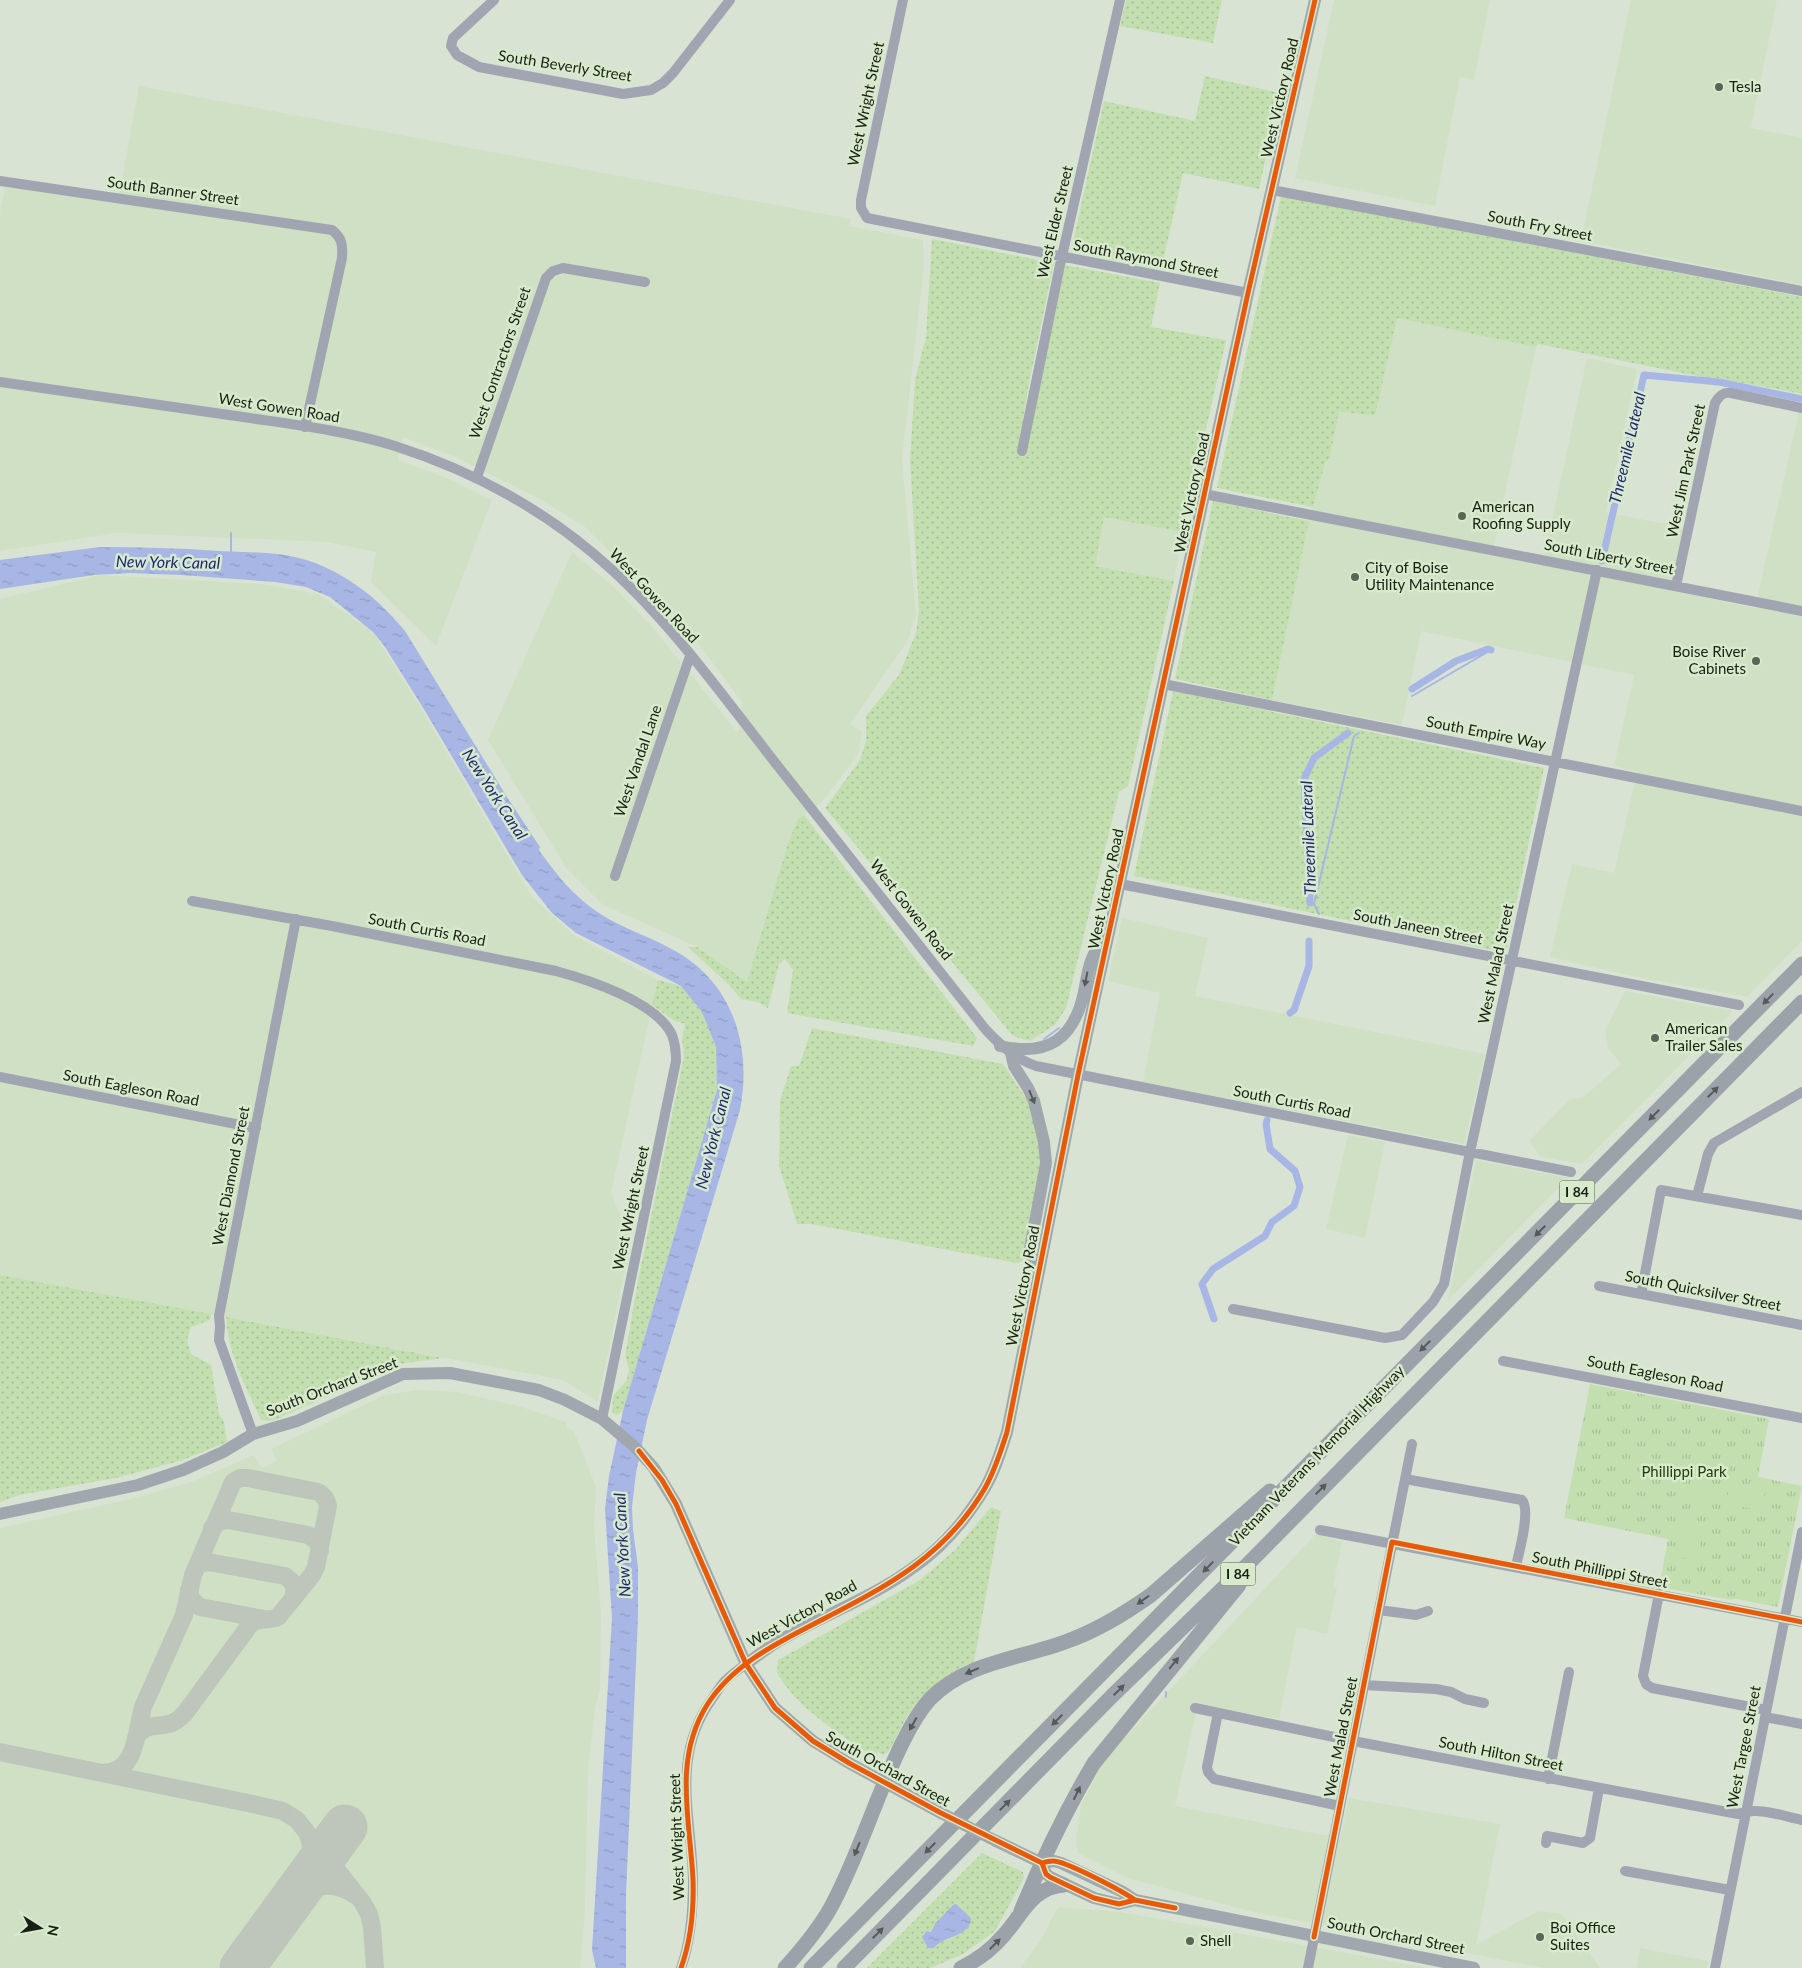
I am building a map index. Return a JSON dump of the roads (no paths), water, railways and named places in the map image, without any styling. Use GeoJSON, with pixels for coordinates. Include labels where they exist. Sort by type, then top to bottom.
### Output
{"type":"FeatureCollection","features":[{"type":"Feature","properties":{"kind":"highway","name":"Vietnam Veterans Memorial Highway"},"geometry":{"type":"LineString","coordinates":[[812,1968],[1802,964]]}},
{"type":"Feature","properties":{"kind":"highway","name":"Vietnam Veterans Memorial Highway"},"geometry":{"type":"LineString","coordinates":[[844,1968],[1113,1695],[1297,1514],[1802,1002]]}},
{"type":"Feature","properties":{"kind":"highway"},"geometry":{"type":"LineString","coordinates":[[785,1968],[809,1940],[830,1908],[846,1877],[884,1783],[919,1714],[929,1700],[958,1677],[976,1669],[1071,1640],[1109,1623],[1130,1610],[1151,1595],[1352,1420]]}},
{"type":"Feature","properties":{"kind":"highway"},"geometry":{"type":"LineString","coordinates":[[1021,1911],[1079,1787],[1099,1756],[1297,1514]]}},
{"type":"Feature","properties":{"kind":"highway"},"geometry":{"type":"LineString","coordinates":[[961,1968],[983,1956],[994,1946],[1036,1895],[1046,1889],[1064,1885]]}},
{"type":"Feature","properties":{"kind":"main road","name":"West Victory Road"},"geometry":{"type":"LineString","coordinates":[[746,1664],[775,1644],[882,1588],[908,1571],[945,1540],[960,1524],[986,1487],[996,1466],[1007,1432],[1078,1075],[1248,293],[1315,0]]}},
{"type":"Feature","properties":{"kind":"main road"},"geometry":{"type":"LineString","coordinates":[[1039,1272],[1029,1254],[1046,1164],[1044,1142],[1033,1100],[1005,1050],[1026,1050],[1049,1046],[1058,1041],[1067,1032],[1078,1012],[1090,961],[1096,949],[1108,937]]}},
{"type":"Feature","properties":{"kind":"main road","name":"South Orchard Street"},"geometry":{"type":"LineString","coordinates":[[0,1514],[138,1485],[183,1470],[224,1452],[253,1434],[297,1421],[403,1374],[450,1373],[539,1390],[566,1400],[607,1423],[640,1451],[662,1480],[676,1504],[746,1664],[775,1708],[813,1741],[884,1783],[996,1841],[1042,1863],[1054,1861],[1061,1863],[1123,1892],[1135,1900],[1474,1968]]}},
{"type":"Feature","properties":{"kind":"main road","name":"South Orchard Street"},"geometry":{"type":"LineString","coordinates":[[1042,1863],[1046,1874],[1064,1885],[1094,1898],[1120,1904],[1135,1900]]}},
{"type":"Feature","properties":{"kind":"street","name":"South Beverly Street"},"geometry":{"type":"LineString","coordinates":[[494,0],[453,38],[451,46],[457,54],[479,67],[623,94],[651,90],[663,83],[730,0]]}},
{"type":"Feature","properties":{"kind":"street","name":"West Wright Street"},"geometry":{"type":"LineString","coordinates":[[863,214],[860,208],[861,200],[903,0]]}},
{"type":"Feature","properties":{"kind":"street","name":"West Elder Street"},"geometry":{"type":"LineString","coordinates":[[1022,451],[1027,418],[1120,0]]}},
{"type":"Feature","properties":{"kind":"street","name":"South Banner Street"},"geometry":{"type":"LineString","coordinates":[[0,181],[324,227],[339,235],[342,242],[342,258],[305,426]]}},
{"type":"Feature","properties":{"kind":"street","name":"South Fry Street"},"geometry":{"type":"LineString","coordinates":[[1272,190],[1802,291]]}},
{"type":"Feature","properties":{"kind":"street","name":"South Raymond Street"},"geometry":{"type":"LineString","coordinates":[[863,214],[870,219],[1248,293]]}},
{"type":"Feature","properties":{"kind":"street","name":"West Contractors Street"},"geometry":{"type":"LineString","coordinates":[[477,478],[546,278],[553,270],[563,268],[645,282]]}},
{"type":"Feature","properties":{"kind":"street","name":"West Gowen Road"},"geometry":{"type":"LineString","coordinates":[[0,382],[305,426],[356,436],[395,446],[477,478],[540,513],[579,541],[613,570],[637,594],[690,656],[986,1030],[1005,1050]]}},
{"type":"Feature","properties":{"kind":"street","name":"West Jim Park Street"},"geometry":{"type":"LineString","coordinates":[[1676,586],[1715,403],[1722,394],[1732,393],[1802,408]]}},
{"type":"Feature","properties":{"kind":"street","name":"South Liberty Street"},"geometry":{"type":"LineString","coordinates":[[1204,494],[1802,610]]}},
{"type":"Feature","properties":{"kind":"street","name":"West Malad Street"},"geometry":{"type":"LineString","coordinates":[[1233,1309],[1385,1338],[1402,1335],[1440,1294],[1444,1284],[1470,1152],[1597,570]]}},
{"type":"Feature","properties":{"kind":"street","name":"West Vandal Lane"},"geometry":{"type":"LineString","coordinates":[[615,876],[690,656]]}},
{"type":"Feature","properties":{"kind":"street","name":"South Empire Way"},"geometry":{"type":"LineString","coordinates":[[1163,684],[1802,811]]}},
{"type":"Feature","properties":{"kind":"street","name":"South Janeen Street"},"geometry":{"type":"LineString","coordinates":[[1120,884],[1739,1005]]}},
{"type":"Feature","properties":{"kind":"street","name":"South Curtis Road"},"geometry":{"type":"LineString","coordinates":[[192,901],[296,919],[556,971],[583,978],[616,992],[649,1010]]}},
{"type":"Feature","properties":{"kind":"street","name":"West Diamond Street"},"geometry":{"type":"LineString","coordinates":[[253,1434],[219,1340],[219,1316],[296,919]]}},
{"type":"Feature","properties":{"kind":"street","name":"West Wright Street"},"geometry":{"type":"LineString","coordinates":[[607,1423],[676,1061],[676,1047],[671,1034],[649,1010]]}},
{"type":"Feature","properties":{"kind":"street","name":"South Curtis Road"},"geometry":{"type":"LineString","coordinates":[[1005,1050],[1036,1066],[1571,1172]]}},
{"type":"Feature","properties":{"kind":"street","name":"South Eagleson Road"},"geometry":{"type":"LineString","coordinates":[[0,1077],[256,1128]]}},
{"type":"Feature","properties":{"kind":"street"},"geometry":{"type":"LineString","coordinates":[[1697,1196],[1708,1154],[1714,1144],[1802,1092]]}},
{"type":"Feature","properties":{"kind":"street"},"geometry":{"type":"LineString","coordinates":[[1641,1294],[1661,1190],[1802,1215]]}},
{"type":"Feature","properties":{"kind":"street","name":"South Quicksilver Street"},"geometry":{"type":"LineString","coordinates":[[1599,1286],[1802,1325]]}},
{"type":"Feature","properties":{"kind":"street","name":"South Eagleson Road"},"geometry":{"type":"LineString","coordinates":[[1503,1361],[1802,1418]]}},
{"type":"Feature","properties":{"kind":"street","name":"West Malad Street"},"geometry":{"type":"LineString","coordinates":[[1308,1968],[1412,1444]]}},
{"type":"Feature","properties":{"kind":"street"},"geometry":{"type":"LineString","coordinates":[[1405,1479],[1522,1500],[1525,1504],[1526,1514],[1516,1566]]}},
{"type":"Feature","properties":{"kind":"street","name":"South Phillippi Street"},"geometry":{"type":"LineString","coordinates":[[1320,1530],[1392,1542],[1802,1622]]}},
{"type":"Feature","properties":{"kind":"street","name":"West Targee Street"},"geometry":{"type":"LineString","coordinates":[[1715,1968],[1802,1532]]}},
{"type":"Feature","properties":{"kind":"street"},"geometry":{"type":"LineString","coordinates":[[1659,1594],[1643,1676],[1646,1684],[1652,1688],[1802,1724]]}},
{"type":"Feature","properties":{"kind":"street"},"geometry":{"type":"LineString","coordinates":[[1379,1610],[1416,1616],[1428,1611]]}},
{"type":"Feature","properties":{"kind":"street","name":"West Wright Street"},"geometry":{"type":"LineString","coordinates":[[681,1968],[690,1934],[693,1898],[685,1778],[687,1760],[697,1722],[707,1705],[724,1681],[746,1664]]}},
{"type":"Feature","properties":{"kind":"street"},"geometry":{"type":"LineString","coordinates":[[1548,1779],[1570,1672]]}},
{"type":"Feature","properties":{"kind":"street"},"geometry":{"type":"LineString","coordinates":[[1364,1686],[1436,1689],[1451,1692],[1465,1700],[1484,1703]]}},
{"type":"Feature","properties":{"kind":"street","name":"South Hilton Street"},"geometry":{"type":"LineString","coordinates":[[1195,1708],[1548,1779],[1738,1814],[1746,1810],[1754,1810],[1802,1820]]}},
{"type":"Feature","properties":{"kind":"street"},"geometry":{"type":"LineString","coordinates":[[1218,1713],[1207,1767],[1208,1772],[1214,1779],[1340,1806]]}},
{"type":"Feature","properties":{"kind":"street"},"geometry":{"type":"LineString","coordinates":[[1546,1843],[1547,1836],[1583,1843],[1590,1838],[1599,1788]]}},
{"type":"Feature","properties":{"kind":"street"},"geometry":{"type":"LineString","coordinates":[[1624,1871],[1730,1890]]}},
{"type":"Feature","properties":{"kind":"water","name":"New York Canal"},"geometry":{"type":"Polygon","coordinates":[[[100,547],[173,548],[278,554],[297,557],[333,571],[364,591],[379,603],[405,631],[540,847],[539,850],[559,876],[573,892],[599,913],[677,952],[697,966],[713,982],[725,1000],[734,1020],[740,1041],[743,1064],[740,1110],[647,1420],[636,1473],[632,1507],[638,1567],[638,1616],[626,1895],[626,1968],[596,1968],[592,1950],[612,1618],[605,1509],[609,1476],[623,1411],[717,1090],[716,1047],[702,1012],[681,986],[576,933],[552,913],[522,875],[385,647],[373,632],[330,597],[306,587],[275,582],[130,573],[94,575],[0,589],[0,560],[100,547]]]}},
{"type":"Feature","properties":{"kind":"water"},"geometry":{"type":"Polygon","coordinates":[[[956,1904],[971,1918],[970,1924],[961,1933],[943,1941],[934,1948],[928,1948],[922,1937],[927,1931],[931,1932],[935,1924],[956,1904]]]}},
{"type":"Feature","properties":{"kind":"waterway","name":"Threemile Lateral"},"geometry":{"type":"LineString","coordinates":[[1602,561],[1644,375],[1719,382],[1802,399]]}},
{"type":"Feature","properties":{"kind":"waterway"},"geometry":{"type":"LineString","coordinates":[[231,533],[231,551]]}},
{"type":"Feature","properties":{"kind":"waterway","name":"Threemile Lateral"},"geometry":{"type":"LineString","coordinates":[[1412,689],[1456,661],[1488,649],[1491,650]]}},
{"type":"Feature","properties":{"kind":"waterway"},"geometry":{"type":"LineString","coordinates":[[1412,696],[1491,650]]}},
{"type":"Feature","properties":{"kind":"waterway","name":"Threemile Lateral"},"geometry":{"type":"LineString","coordinates":[[1310,903],[1304,779],[1314,758],[1348,733]]}},
{"type":"Feature","properties":{"kind":"waterway"},"geometry":{"type":"LineString","coordinates":[[1319,914],[1314,904],[1354,736],[1359,733]]}},
{"type":"Feature","properties":{"kind":"waterway","name":"Threemile Lateral"},"geometry":{"type":"LineString","coordinates":[[1290,1013],[1294,1010],[1309,966],[1309,941]]}},
{"type":"Feature","properties":{"kind":"waterway"},"geometry":{"type":"LineString","coordinates":[[1044,1039],[1059,1028]]}},
{"type":"Feature","properties":{"kind":"waterway","name":"Threemile Lateral"},"geometry":{"type":"LineString","coordinates":[[1214,1319],[1202,1284],[1213,1269],[1265,1236],[1272,1222],[1294,1206],[1300,1187],[1295,1171],[1270,1149],[1267,1120]]}},
{"type":"Feature","properties":{"kind":"waterway"},"geometry":{"type":"LineString","coordinates":[[1166,1692],[1166,1697]]}},
{"type":"Feature","properties":{"kind":"place","name":"Tesla"},"geometry":{"type":"Point","coordinates":[1719,87]}},
{"type":"Feature","properties":{"kind":"place","name":"American Roofing Supply"},"geometry":{"type":"Point","coordinates":[1462,516]}},
{"type":"Feature","properties":{"kind":"place","name":"City of Boise Utility Maintenance"},"geometry":{"type":"Point","coordinates":[1355,577]}},
{"type":"Feature","properties":{"kind":"place","name":"Boise River Cabinets"},"geometry":{"type":"Point","coordinates":[1756,661]}},
{"type":"Feature","properties":{"kind":"place","name":"American Trailer Sales"},"geometry":{"type":"Point","coordinates":[1655,1038]}},
{"type":"Feature","properties":{"kind":"place","name":"Boi Office Suites"},"geometry":{"type":"Point","coordinates":[1540,1937]}},
{"type":"Feature","properties":{"kind":"place","name":"Shell"},"geometry":{"type":"Point","coordinates":[1190,1941]}},
{"type":"Feature","properties":{"kind":"park label","name":"Phillippi Park"},"geometry":{"type":"Point","coordinates":[1684,1472]}}]}
